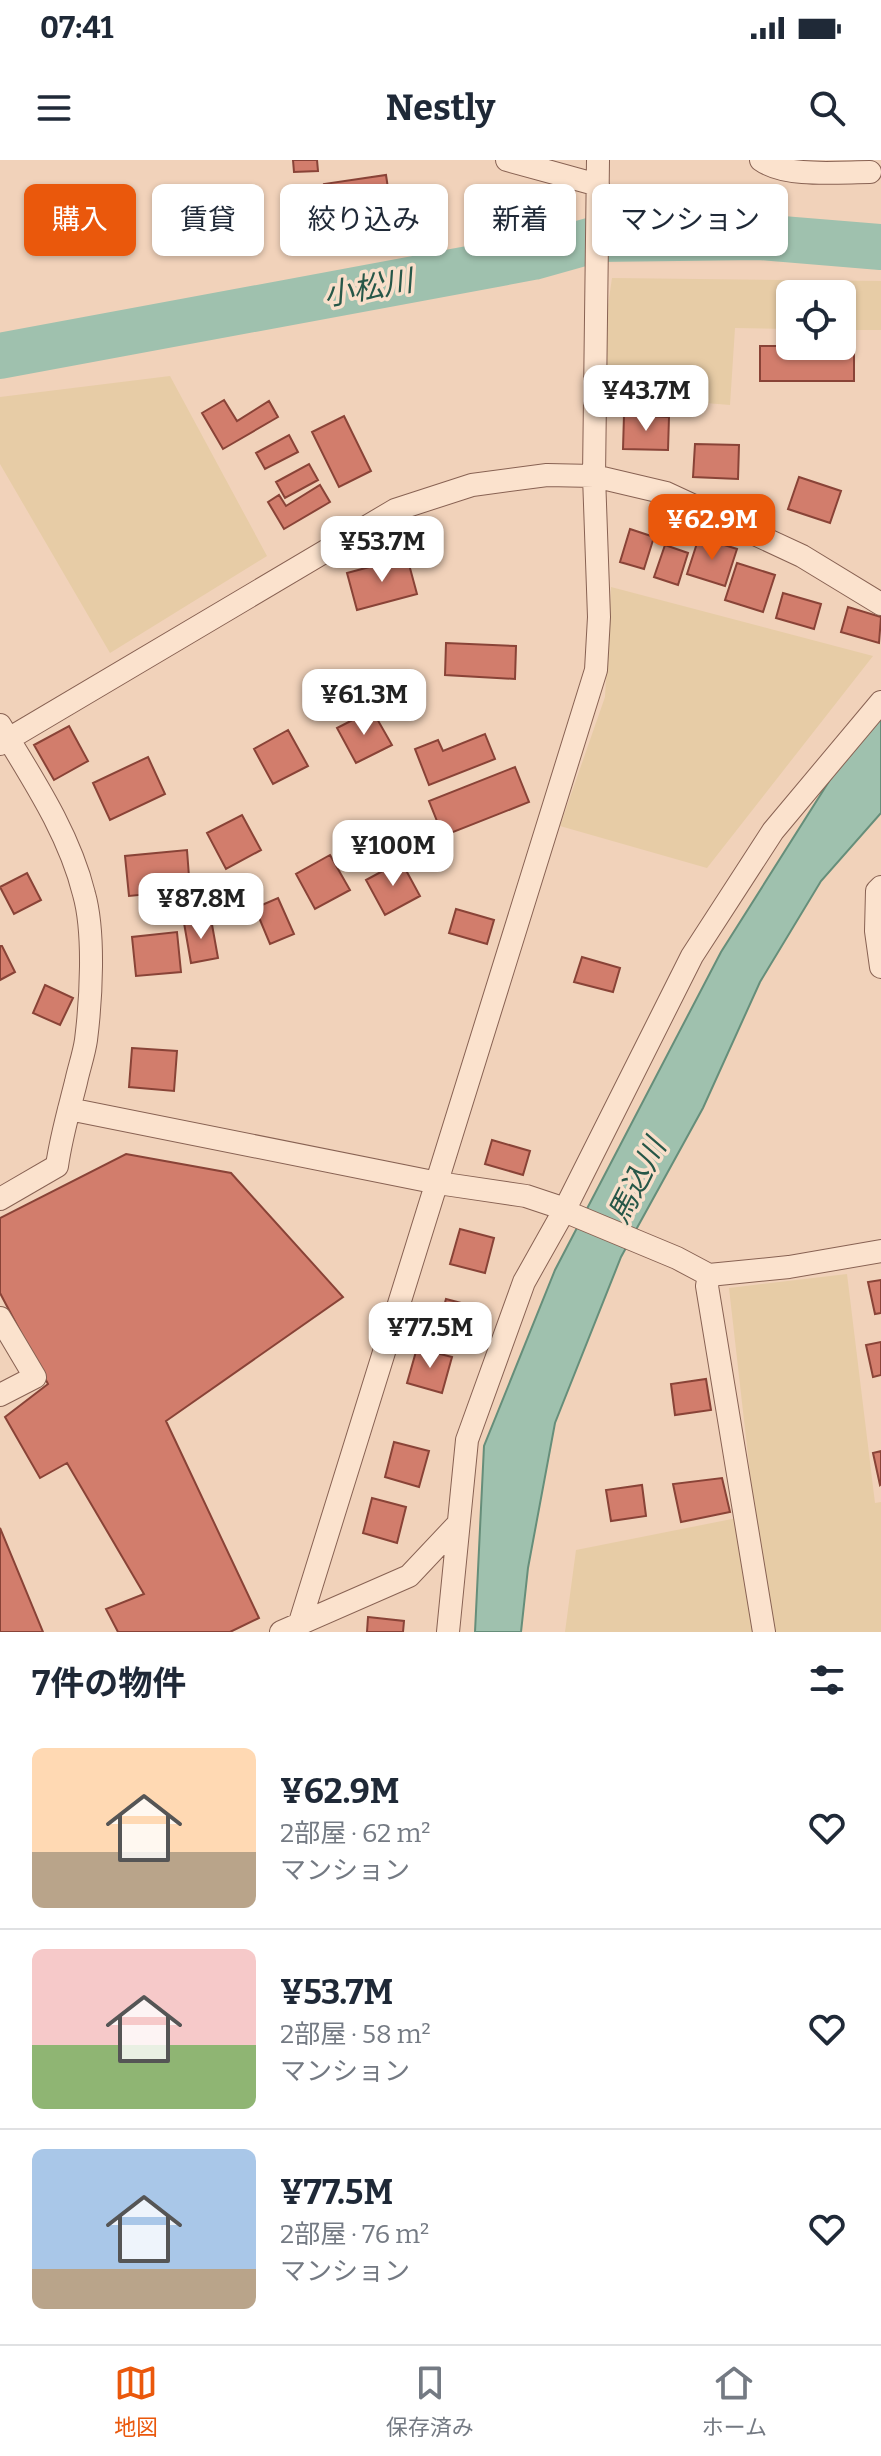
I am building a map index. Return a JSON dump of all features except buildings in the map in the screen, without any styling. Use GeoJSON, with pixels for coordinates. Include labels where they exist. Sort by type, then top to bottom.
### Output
{"type":"FeatureCollection","features":[{"type":"Feature","properties":{"kind":"street"},"geometry":{"type":"LineString","coordinates":[[507,160],[594,184]]}},
{"type":"Feature","properties":{"kind":"street"},"geometry":{"type":"LineString","coordinates":[[598,160],[598,184]]}},
{"type":"Feature","properties":{"kind":"street"},"geometry":{"type":"LineString","coordinates":[[761,160],[799,172],[875,168]]}},
{"type":"Feature","properties":{"kind":"street"},"geometry":{"type":"LineString","coordinates":[[293,1629],[438,1183],[596,670],[599,617],[594,476],[596,256]]}},
{"type":"Feature","properties":{"kind":"street"},"geometry":{"type":"LineString","coordinates":[[0,1199],[57,1166],[86,1043],[90,985],[85,896],[73,859],[53,817],[3,736],[395,510],[472,485],[547,475],[594,476],[666,493],[802,556],[881,604]]}},
{"type":"Feature","properties":{"kind":"street"},"geometry":{"type":"LineString","coordinates":[[448,1632],[467,1440],[524,1282],[567,1211],[692,956],[773,831],[881,702]]}},
{"type":"Feature","properties":{"kind":"street"},"geometry":{"type":"LineString","coordinates":[[881,887],[877,891],[876,931],[881,967]]}},
{"type":"Feature","properties":{"kind":"street"},"geometry":{"type":"LineString","coordinates":[[69,1109],[438,1183],[526,1196],[677,1258],[709,1275],[789,1267],[881,1251]]}},
{"type":"Feature","properties":{"kind":"street"},"geometry":{"type":"LineString","coordinates":[[709,1275],[707,1286],[764,1632]]}},
{"type":"Feature","properties":{"kind":"street"},"geometry":{"type":"LineString","coordinates":[[0,1318],[35,1377],[0,1395]]}},
{"type":"Feature","properties":{"kind":"street"},"geometry":{"type":"LineString","coordinates":[[293,1629],[409,1576],[458,1524]]}},
{"type":"Feature","properties":{"kind":"shaded area"},"geometry":{"type":"Polygon","coordinates":[[[612,278],[791,280],[776,280],[776,329],[735,328],[730,405],[595,394],[612,278]]]}},
{"type":"Feature","properties":{"kind":"shaded area"},"geometry":{"type":"Polygon","coordinates":[[[856,281],[881,281],[881,330],[856,330],[856,281]]]}},
{"type":"Feature","properties":{"kind":"shaded area"},"geometry":{"type":"Polygon","coordinates":[[[170,376],[267,556],[110,653],[0,464],[0,397],[170,376]]]}},
{"type":"Feature","properties":{"kind":"shaded area"},"geometry":{"type":"Polygon","coordinates":[[[611,587],[873,656],[707,868],[560,826],[605,697],[611,587]]]}},
{"type":"Feature","properties":{"kind":"shaded area"},"geometry":{"type":"Polygon","coordinates":[[[847,1274],[875,1503],[881,1502],[881,1632],[772,1632],[756,1526],[729,1288],[847,1274]]]}},
{"type":"Feature","properties":{"kind":"shaded area"},"geometry":{"type":"Polygon","coordinates":[[[737,1518],[754,1632],[565,1632],[576,1550],[737,1518]]]}},
{"type":"Feature","properties":{"kind":"water","name":"馬込川"},"geometry":{"type":"Polygon","coordinates":[[[881,710],[881,813],[821,881],[760,982],[703,1108],[621,1257],[555,1423],[528,1568],[521,1632],[475,1632],[484,1446],[555,1270],[721,952],[864,726],[881,710]]]}},
{"type":"Feature","properties":{"kind":"waterway","name":"小松川"},"geometry":{"type":"LineString","coordinates":[[0,356],[533,257],[597,239],[759,237],[881,247]]}}]}
